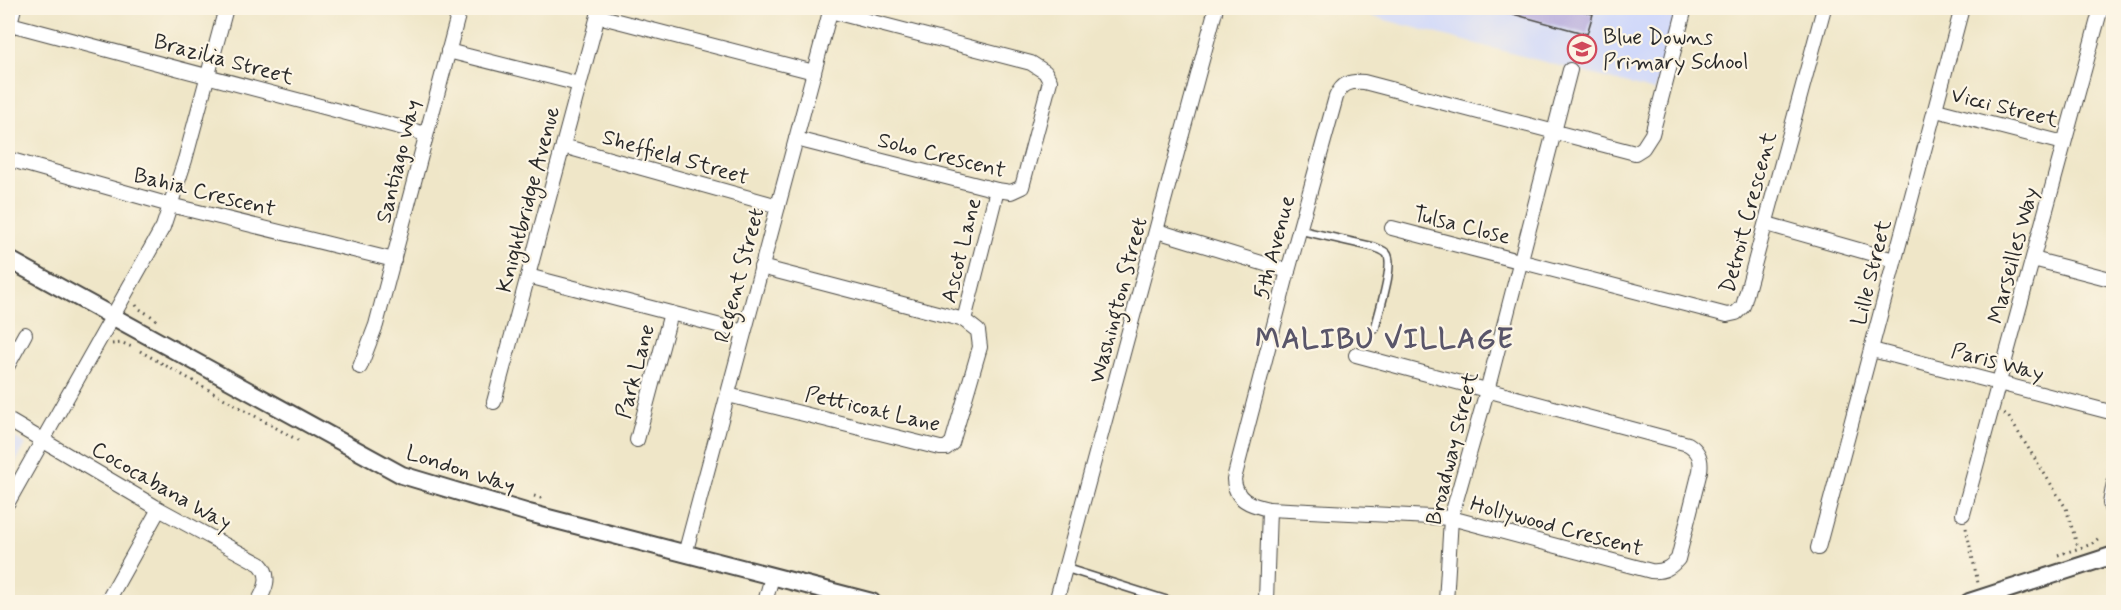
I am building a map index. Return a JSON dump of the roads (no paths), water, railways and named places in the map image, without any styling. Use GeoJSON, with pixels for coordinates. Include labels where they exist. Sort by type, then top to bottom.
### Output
{"type":"FeatureCollection","features":[{"type":"Feature","properties":{"kind":"street"},"geometry":{"type":"LineString","coordinates":[[9,28],[14,8]]}},
{"type":"Feature","properties":{"kind":"street"},"geometry":{"type":"LineString","coordinates":[[8,502],[111,316],[158,239],[184,160],[226,8]]}},
{"type":"Feature","properties":{"kind":"street","name":"Santiago Way"},"geometry":{"type":"LineString","coordinates":[[360,367],[376,325],[460,8]]}},
{"type":"Feature","properties":{"kind":"street","name":"Washington Street"},"geometry":{"type":"LineString","coordinates":[[1056,603],[1216,8]]}},
{"type":"Feature","properties":{"kind":"street"},"geometry":{"type":"LineString","coordinates":[[1556,132],[1635,153],[1643,148],[1652,134],[1685,8]]}},
{"type":"Feature","properties":{"kind":"street","name":"Detroit Crescent"},"geometry":{"type":"LineString","coordinates":[[1520,260],[1727,315],[1743,306],[1824,8]]}},
{"type":"Feature","properties":{"kind":"street","name":"Lille Street"},"geometry":{"type":"LineString","coordinates":[[1818,548],[1962,8]]}},
{"type":"Feature","properties":{"kind":"street","name":"Marseilles Way"},"geometry":{"type":"LineString","coordinates":[[1963,514],[2101,8]]}},
{"type":"Feature","properties":{"kind":"street","name":"Regent Street"},"geometry":{"type":"LineString","coordinates":[[685,554],[830,9]]}},
{"type":"Feature","properties":{"kind":"street","name":"Soho Crescent"},"geometry":{"type":"LineString","coordinates":[[796,139],[1011,192],[1022,187],[1050,81],[1045,72],[1031,63],[830,9]]}},
{"type":"Feature","properties":{"kind":"street"},"geometry":{"type":"LineString","coordinates":[[599,12],[814,72]]}},
{"type":"Feature","properties":{"kind":"street","name":"Knightbridge Avenue"},"geometry":{"type":"LineString","coordinates":[[494,402],[599,12]]}},
{"type":"Feature","properties":{"kind":"street","name":"Brazilia Street"},"geometry":{"type":"LineString","coordinates":[[9,28],[208,76],[426,134]]}},
{"type":"Feature","properties":{"kind":"street"},"geometry":{"type":"LineString","coordinates":[[448,51],[579,84]]}},
{"type":"Feature","properties":{"kind":"street","name":"Broadway Street"},"geometry":{"type":"LineString","coordinates":[[1446,603],[1450,519],[1487,391],[1520,260],[1556,132],[1570,70]]}},
{"type":"Feature","properties":{"kind":"street","name":"5th Avenue"},"geometry":{"type":"LineString","coordinates":[[1450,519],[1269,509],[1253,506],[1244,500],[1235,489],[1234,479],[1299,230],[1336,97],[1340,88],[1347,82],[1364,82],[1556,132]]}},
{"type":"Feature","properties":{"kind":"street","name":"Vicci Street"},"geometry":{"type":"LineString","coordinates":[[1936,110],[2064,143]]}},
{"type":"Feature","properties":{"kind":"street","name":"Sheffield Street"},"geometry":{"type":"LineString","coordinates":[[563,146],[778,206]]}},
{"type":"Feature","properties":{"kind":"street","name":"Bahia Crescent"},"geometry":{"type":"LineString","coordinates":[[8,159],[170,205],[393,260]]}},
{"type":"Feature","properties":{"kind":"street","name":"Ascot Lane"},"geometry":{"type":"LineString","coordinates":[[964,320],[997,190]]}},
{"type":"Feature","properties":{"kind":"street"},"geometry":{"type":"LineString","coordinates":[[1767,224],[1894,260]]}},
{"type":"Feature","properties":{"kind":"street","name":"Tulsa Close"},"geometry":{"type":"LineString","coordinates":[[1392,228],[1520,260]]}},
{"type":"Feature","properties":{"kind":"street"},"geometry":{"type":"LineString","coordinates":[[1157,231],[1288,271]]}},
{"type":"Feature","properties":{"kind":"street","name":"London Way"},"geometry":{"type":"LineString","coordinates":[[8,259],[402,475],[517,510],[872,603]]}},
{"type":"Feature","properties":{"kind":"street"},"geometry":{"type":"LineString","coordinates":[[2033,259],[2114,280]]}},
{"type":"Feature","properties":{"kind":"street"},"geometry":{"type":"LineString","coordinates":[[761,267],[964,320]]}},
{"type":"Feature","properties":{"kind":"street"},"geometry":{"type":"LineString","coordinates":[[528,276],[744,332]]}},
{"type":"Feature","properties":{"kind":"street","name":"Park Lane"},"geometry":{"type":"LineString","coordinates":[[637,440],[671,313]]}},
{"type":"Feature","properties":{"kind":"street","name":"Petticoat Lane"},"geometry":{"type":"LineString","coordinates":[[728,395],[946,448],[952,443],[980,347],[978,331],[964,320]]}},
{"type":"Feature","properties":{"kind":"street"},"geometry":{"type":"LineString","coordinates":[[8,365],[25,334]]}},
{"type":"Feature","properties":{"kind":"street","name":"Paris Way"},"geometry":{"type":"LineString","coordinates":[[1872,350],[2114,413]]}},
{"type":"Feature","properties":{"kind":"street"},"geometry":{"type":"LineString","coordinates":[[1356,355],[1487,391]]}},
{"type":"Feature","properties":{"kind":"street","name":"Hollywood Crescent"},"geometry":{"type":"LineString","coordinates":[[1450,519],[1651,571],[1666,570],[1678,559],[1700,471],[1700,457],[1694,447],[1487,391]]}},
{"type":"Feature","properties":{"kind":"street","name":"Cococabana Way"},"geometry":{"type":"LineString","coordinates":[[8,420],[159,509],[260,564],[264,569],[266,584],[258,603]]}},
{"type":"Feature","properties":{"kind":"street"},"geometry":{"type":"LineString","coordinates":[[2114,483],[2110,503],[2114,519]]}},
{"type":"Feature","properties":{"kind":"street"},"geometry":{"type":"LineString","coordinates":[[107,603],[159,509]]}},
{"type":"Feature","properties":{"kind":"street"},"geometry":{"type":"LineString","coordinates":[[1266,601],[1269,509]]}},
{"type":"Feature","properties":{"kind":"street"},"geometry":{"type":"LineString","coordinates":[[1969,603],[2114,555]]}},
{"type":"Feature","properties":{"kind":"street"},"geometry":{"type":"LineString","coordinates":[[765,603],[772,577]]}},
{"type":"Feature","properties":{"kind":"lane"},"geometry":{"type":"LineString","coordinates":[[1299,230],[1374,247],[1387,254],[1389,266],[1375,329]]}},
{"type":"Feature","properties":{"kind":"lane"},"geometry":{"type":"LineString","coordinates":[[1065,568],[1173,603]]}},
{"type":"Feature","properties":{"kind":"place","name":"Blue Downs Primary School"},"geometry":{"type":"Point","coordinates":[1582,49]}},
{"type":"Feature","properties":{"kind":"district","name":"MALIBU VILLAGE"},"geometry":{"type":"Point","coordinates":[1385,338]}}]}
